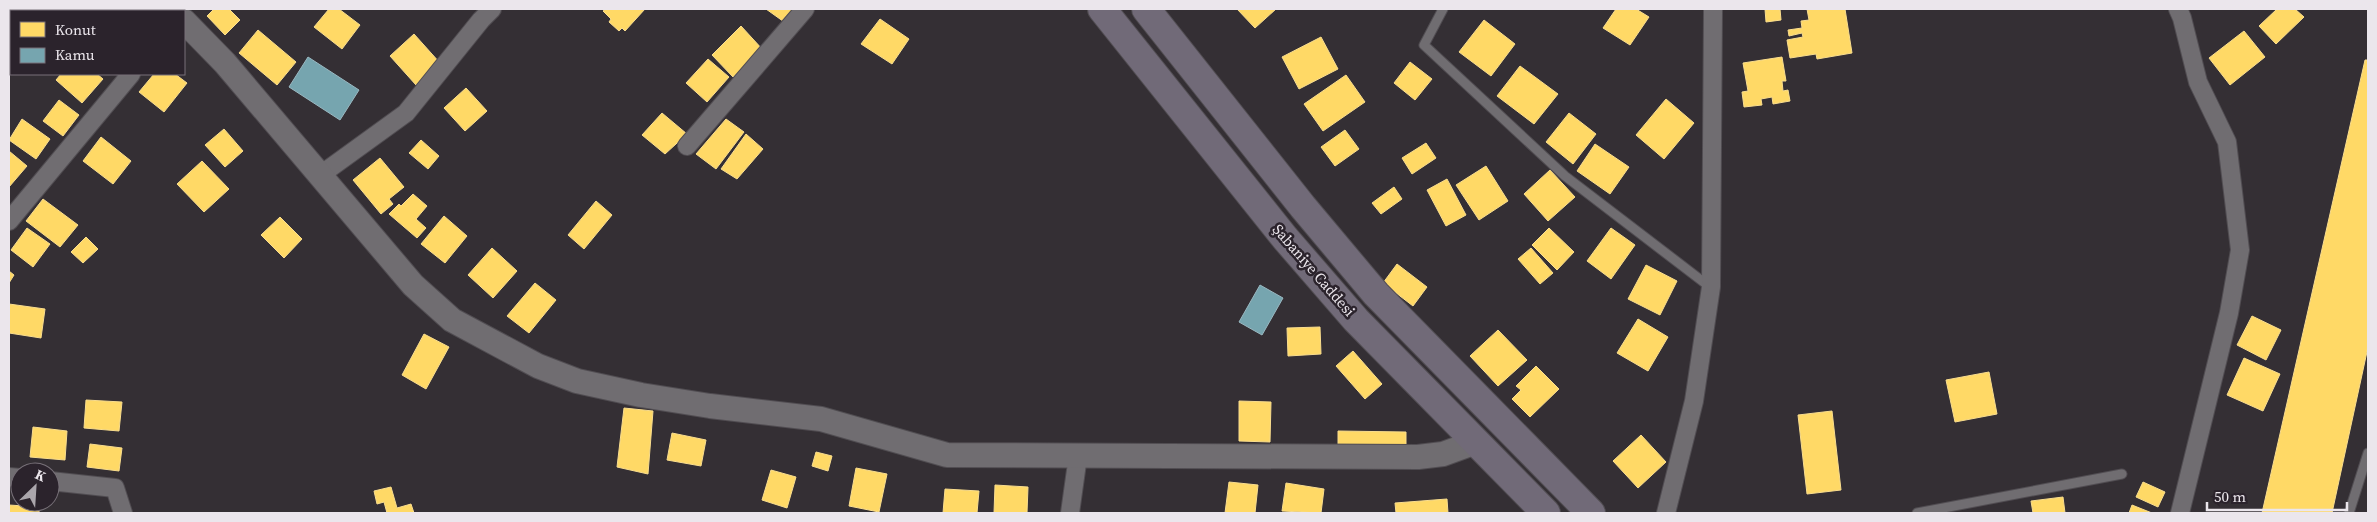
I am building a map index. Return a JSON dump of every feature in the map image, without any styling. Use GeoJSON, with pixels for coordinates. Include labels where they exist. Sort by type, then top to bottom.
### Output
{"type":"FeatureCollection","features":[{"type":"Feature","properties":{"kind":"highway","name":"Şabaniye Caddesi"},"geometry":{"type":"LineString","coordinates":[[1102,9],[1285,238],[1356,320],[1546,513]]}},
{"type":"Feature","properties":{"kind":"highway"},"geometry":{"type":"LineString","coordinates":[[1146,9],[1376,294],[1591,513]]}},
{"type":"Feature","properties":{"kind":"street"},"geometry":{"type":"LineString","coordinates":[[319,176],[406,112],[492,9]]}},
{"type":"Feature","properties":{"kind":"street"},"geometry":{"type":"LineString","coordinates":[[687,146],[805,9]]}},
{"type":"Feature","properties":{"kind":"street"},"geometry":{"type":"LineString","coordinates":[[1666,513],[1694,401],[1710,287],[1713,9]]}},
{"type":"Feature","properties":{"kind":"street"},"geometry":{"type":"LineString","coordinates":[[2178,9],[2198,82],[2227,142],[2240,250],[2229,313],[2180,513]]}},
{"type":"Feature","properties":{"kind":"street"},"geometry":{"type":"LineString","coordinates":[[185,22],[225,62],[319,176],[413,285],[452,320],[538,366],[577,381],[641,395],[710,406],[821,419],[947,455],[1418,457],[1443,454],[1476,442]]}},
{"type":"Feature","properties":{"kind":"street"},"geometry":{"type":"LineString","coordinates":[[9,221],[130,75]]}},
{"type":"Feature","properties":{"kind":"street"},"geometry":{"type":"LineString","coordinates":[[1070,513],[1078,456]]}},
{"type":"Feature","properties":{"kind":"street"},"geometry":{"type":"LineString","coordinates":[[60,482],[115,488],[123,513]]}},
{"type":"Feature","properties":{"kind":"lane"},"geometry":{"type":"LineString","coordinates":[[1443,9],[1424,45],[1565,176],[1710,287]]}},
{"type":"Feature","properties":{"kind":"lane"},"geometry":{"type":"LineString","coordinates":[[2349,513],[2368,453]]}},
{"type":"Feature","properties":{"kind":"lane"},"geometry":{"type":"LineString","coordinates":[[1917,513],[2122,474]]}},
{"type":"Feature","properties":{"kind":"building: Konut"},"geometry":{"type":"Polygon","coordinates":[[[214,9],[229,9],[240,20],[225,35],[207,16],[214,9]]]}},
{"type":"Feature","properties":{"kind":"building: Konut"},"geometry":{"type":"Polygon","coordinates":[[[329,9],[339,9],[360,25],[342,49],[314,27],[329,9]]]}},
{"type":"Feature","properties":{"kind":"building: Konut"},"geometry":{"type":"Polygon","coordinates":[[[606,9],[645,9],[625,31],[622,28],[619,31],[609,22],[611,19],[603,11],[606,9]]]}},
{"type":"Feature","properties":{"kind":"building: Konut"},"geometry":{"type":"Polygon","coordinates":[[[766,9],[798,9],[787,24],[766,9]]]}},
{"type":"Feature","properties":{"kind":"building: Konut"},"geometry":{"type":"Polygon","coordinates":[[[1237,9],[1276,9],[1255,28],[1237,9]]]}},
{"type":"Feature","properties":{"kind":"building: Konut"},"geometry":{"type":"Polygon","coordinates":[[[1616,9],[1636,9],[1649,17],[1630,45],[1603,28],[1616,9]]]}},
{"type":"Feature","properties":{"kind":"building: Konut"},"geometry":{"type":"Polygon","coordinates":[[[1765,9],[1780,9],[1781,20],[1766,22],[1765,9]]]}},
{"type":"Feature","properties":{"kind":"building: Konut"},"geometry":{"type":"Polygon","coordinates":[[[1807,9],[1845,9],[1852,53],[1817,59],[1816,54],[1790,58],[1787,40],[1803,37],[1802,33],[1789,36],[1788,30],[1802,28],[1801,21],[1809,20],[1807,9]]]}},
{"type":"Feature","properties":{"kind":"building: Konut"},"geometry":{"type":"Polygon","coordinates":[[[2277,9],[2295,9],[2304,17],[2276,44],[2259,26],[2277,9]]]}},
{"type":"Feature","properties":{"kind":"building: Konut"},"geometry":{"type":"Polygon","coordinates":[[[880,19],[909,39],[892,64],[861,44],[880,19]]]}},
{"type":"Feature","properties":{"kind":"building: Konut"},"geometry":{"type":"Polygon","coordinates":[[[1484,20],[1515,44],[1491,76],[1459,52],[1484,20]]]}},
{"type":"Feature","properties":{"kind":"building: Konut"},"geometry":{"type":"Polygon","coordinates":[[[741,26],[763,50],[733,77],[712,55],[741,26]]]}},
{"type":"Feature","properties":{"kind":"building: Konut"},"geometry":{"type":"Polygon","coordinates":[[[258,30],[296,62],[277,85],[239,53],[258,30]]]}},
{"type":"Feature","properties":{"kind":"building: Konut"},"geometry":{"type":"Polygon","coordinates":[[[2244,31],[2265,57],[2230,85],[2209,58],[2244,31]]]}},
{"type":"Feature","properties":{"kind":"building: Konut"},"geometry":{"type":"Polygon","coordinates":[[[414,34],[440,63],[416,85],[390,56],[414,34]]]}},
{"type":"Feature","properties":{"kind":"building: Konut"},"geometry":{"type":"Polygon","coordinates":[[[1321,37],[1338,69],[1299,89],[1282,57],[1321,37]]]}},
{"type":"Feature","properties":{"kind":"building: Konut"},"geometry":{"type":"Polygon","coordinates":[[[1782,57],[1786,81],[1782,81],[1783,91],[1788,90],[1790,101],[1773,104],[1772,97],[1761,99],[1762,105],[1744,107],[1742,92],[1748,91],[1743,63],[1782,57]]]}},
{"type":"Feature","properties":{"kind":"building: Konut"},"geometry":{"type":"Polygon","coordinates":[[[708,59],[729,77],[707,102],[686,83],[708,59]]]}},
{"type":"Feature","properties":{"kind":"building: Konut"},"geometry":{"type":"Polygon","coordinates":[[[2365,60],[2368,60],[2368,347],[2332,513],[2262,513],[2365,60]]]}},
{"type":"Feature","properties":{"kind":"building: Konut"},"geometry":{"type":"Polygon","coordinates":[[[1410,62],[1432,79],[1415,100],[1394,83],[1410,62]]]}},
{"type":"Feature","properties":{"kind":"building: Konut"},"geometry":{"type":"Polygon","coordinates":[[[1520,66],[1558,94],[1534,124],[1497,96],[1520,66]]]}},
{"type":"Feature","properties":{"kind":"building: Konut"},"geometry":{"type":"Polygon","coordinates":[[[60,75],[98,75],[103,79],[82,103],[56,80],[60,75]]]}},
{"type":"Feature","properties":{"kind":"building: Konut"},"geometry":{"type":"Polygon","coordinates":[[[153,75],[176,75],[187,83],[164,112],[139,92],[153,75]]]}},
{"type":"Feature","properties":{"kind":"building: Konut"},"geometry":{"type":"Polygon","coordinates":[[[1346,75],[1365,102],[1323,131],[1304,104],[1346,75]]]}},
{"type":"Feature","properties":{"kind":"building: Konut"},"geometry":{"type":"Polygon","coordinates":[[[466,88],[487,111],[465,131],[444,108],[466,88]]]}},
{"type":"Feature","properties":{"kind":"building: Konut"},"geometry":{"type":"Polygon","coordinates":[[[1666,99],[1694,123],[1664,159],[1636,135],[1666,99]]]}},
{"type":"Feature","properties":{"kind":"building: Konut"},"geometry":{"type":"Polygon","coordinates":[[[59,100],[79,115],[63,136],[43,121],[59,100]]]}},
{"type":"Feature","properties":{"kind":"building: Konut"},"geometry":{"type":"Polygon","coordinates":[[[662,113],[687,134],[665,154],[642,135],[662,113]]]}},
{"type":"Feature","properties":{"kind":"building: Konut"},"geometry":{"type":"Polygon","coordinates":[[[1569,113],[1596,134],[1573,164],[1546,142],[1569,113]]]}},
{"type":"Feature","properties":{"kind":"building: Konut"},"geometry":{"type":"Polygon","coordinates":[[[22,119],[50,139],[36,159],[9,140],[22,119]]]}},
{"type":"Feature","properties":{"kind":"building: Konut"},"geometry":{"type":"Polygon","coordinates":[[[726,119],[744,132],[716,169],[696,154],[726,119]]]}},
{"type":"Feature","properties":{"kind":"building: Konut"},"geometry":{"type":"Polygon","coordinates":[[[224,129],[243,151],[225,167],[205,145],[224,129]]]}},
{"type":"Feature","properties":{"kind":"building: Konut"},"geometry":{"type":"Polygon","coordinates":[[[1345,130],[1359,149],[1335,166],[1321,147],[1345,130]]]}},
{"type":"Feature","properties":{"kind":"building: Konut"},"geometry":{"type":"Polygon","coordinates":[[[746,134],[763,149],[737,179],[721,169],[746,134]]]}},
{"type":"Feature","properties":{"kind":"building: Konut"},"geometry":{"type":"Polygon","coordinates":[[[101,137],[131,161],[113,184],[83,161],[101,137]]]}},
{"type":"Feature","properties":{"kind":"building: Konut"},"geometry":{"type":"Polygon","coordinates":[[[421,140],[439,156],[428,169],[409,153],[421,140]]]}},
{"type":"Feature","properties":{"kind":"building: Konut"},"geometry":{"type":"Polygon","coordinates":[[[1426,143],[1436,158],[1412,174],[1402,158],[1426,143]]]}},
{"type":"Feature","properties":{"kind":"building: Konut"},"geometry":{"type":"Polygon","coordinates":[[[1595,144],[1629,167],[1610,194],[1577,171],[1595,144]]]}},
{"type":"Feature","properties":{"kind":"building: Konut"},"geometry":{"type":"Polygon","coordinates":[[[9,151],[27,166],[9,187],[9,151]]]}},
{"type":"Feature","properties":{"kind":"building: Konut"},"geometry":{"type":"Polygon","coordinates":[[[380,158],[404,187],[389,199],[393,204],[381,214],[353,180],[380,158]]]}},
{"type":"Feature","properties":{"kind":"building: Konut"},"geometry":{"type":"Polygon","coordinates":[[[202,161],[229,189],[204,212],[177,184],[202,161]]]}},
{"type":"Feature","properties":{"kind":"building: Konut"},"geometry":{"type":"Polygon","coordinates":[[[1486,166],[1508,201],[1479,220],[1456,185],[1486,166]]]}},
{"type":"Feature","properties":{"kind":"building: Konut"},"geometry":{"type":"Polygon","coordinates":[[[1550,170],[1575,197],[1548,221],[1524,194],[1550,170]]]}},
{"type":"Feature","properties":{"kind":"building: Konut"},"geometry":{"type":"Polygon","coordinates":[[[1447,179],[1466,215],[1446,226],[1427,190],[1447,179]]]}},
{"type":"Feature","properties":{"kind":"building: Konut"},"geometry":{"type":"Polygon","coordinates":[[[1394,187],[1402,199],[1381,214],[1372,203],[1394,187]]]}},
{"type":"Feature","properties":{"kind":"building: Konut"},"geometry":{"type":"Polygon","coordinates":[[[413,194],[427,206],[416,219],[426,228],[417,238],[389,214],[399,204],[401,206],[413,194]]]}},
{"type":"Feature","properties":{"kind":"building: Konut"},"geometry":{"type":"Polygon","coordinates":[[[43,199],[78,225],[60,247],[26,221],[43,199]]]}},
{"type":"Feature","properties":{"kind":"building: Konut"},"geometry":{"type":"Polygon","coordinates":[[[596,201],[612,215],[584,249],[568,235],[596,201]]]}},
{"type":"Feature","properties":{"kind":"building: Konut"},"geometry":{"type":"Polygon","coordinates":[[[444,216],[467,236],[445,263],[421,244],[444,216]]]}},
{"type":"Feature","properties":{"kind":"building: Konut"},"geometry":{"type":"Polygon","coordinates":[[[280,217],[302,239],[284,258],[261,235],[280,217]]]}},
{"type":"Feature","properties":{"kind":"building: Konut"},"geometry":{"type":"Polygon","coordinates":[[[27,228],[50,244],[33,267],[11,250],[27,228]]]}},
{"type":"Feature","properties":{"kind":"building: Konut"},"geometry":{"type":"Polygon","coordinates":[[[1549,228],[1574,252],[1557,270],[1532,245],[1549,228]]]}},
{"type":"Feature","properties":{"kind":"building: Konut"},"geometry":{"type":"Polygon","coordinates":[[[1611,228],[1635,245],[1611,279],[1587,261],[1611,228]]]}},
{"type":"Feature","properties":{"kind":"building: Konut"},"geometry":{"type":"Polygon","coordinates":[[[86,237],[98,249],[83,263],[71,252],[86,237]]]}},
{"type":"Feature","properties":{"kind":"building: Konut"},"geometry":{"type":"Polygon","coordinates":[[[492,248],[517,271],[493,298],[468,275],[492,248]]]}},
{"type":"Feature","properties":{"kind":"building: Konut"},"geometry":{"type":"Polygon","coordinates":[[[1531,248],[1553,273],[1540,284],[1518,259],[1531,248]]]}},
{"type":"Feature","properties":{"kind":"building: Konut"},"geometry":{"type":"Polygon","coordinates":[[[1397,264],[1427,287],[1413,306],[1383,283],[1397,264]]]}},
{"type":"Feature","properties":{"kind":"building: Konut"},"geometry":{"type":"Polygon","coordinates":[[[1646,265],[1677,281],[1660,315],[1628,299],[1646,265]]]}},
{"type":"Feature","properties":{"kind":"building: Konut"},"geometry":{"type":"Polygon","coordinates":[[[9,271],[14,275],[9,283],[9,271]]]}},
{"type":"Feature","properties":{"kind":"building: Konut"},"geometry":{"type":"Polygon","coordinates":[[[535,283],[556,300],[529,333],[507,316],[535,283]]]}},
{"type":"Feature","properties":{"kind":"building: Konut"},"geometry":{"type":"Polygon","coordinates":[[[9,304],[45,309],[41,338],[9,333],[9,304]]]}},
{"type":"Feature","properties":{"kind":"building: Konut"},"geometry":{"type":"Polygon","coordinates":[[[2252,316],[2281,330],[2266,360],[2237,345],[2252,316]]]}},
{"type":"Feature","properties":{"kind":"building: Konut"},"geometry":{"type":"Polygon","coordinates":[[[1638,319],[1668,337],[1648,371],[1617,353],[1638,319]]]}},
{"type":"Feature","properties":{"kind":"building: Konut"},"geometry":{"type":"Polygon","coordinates":[[[1320,327],[1321,354],[1288,356],[1287,328],[1320,327]]]}},
{"type":"Feature","properties":{"kind":"building: Konut"},"geometry":{"type":"Polygon","coordinates":[[[1498,330],[1527,360],[1498,386],[1470,356],[1498,330]]]}},
{"type":"Feature","properties":{"kind":"building: Konut"},"geometry":{"type":"Polygon","coordinates":[[[424,334],[449,347],[426,389],[402,375],[424,334]]]}},
{"type":"Feature","properties":{"kind":"building: Konut"},"geometry":{"type":"Polygon","coordinates":[[[1353,351],[1382,384],[1365,399],[1336,366],[1353,351]]]}},
{"type":"Feature","properties":{"kind":"building: Konut"},"geometry":{"type":"Polygon","coordinates":[[[2244,358],[2280,374],[2263,411],[2227,395],[2244,358]]]}},
{"type":"Feature","properties":{"kind":"building: Konut"},"geometry":{"type":"Polygon","coordinates":[[[1536,366],[1559,389],[1530,417],[1512,399],[1521,390],[1516,386],[1536,366]]]}},
{"type":"Feature","properties":{"kind":"building: Konut"},"geometry":{"type":"Polygon","coordinates":[[[1989,372],[1997,414],[1955,422],[1946,380],[1989,372]]]}},
{"type":"Feature","properties":{"kind":"building: Konut"},"geometry":{"type":"Polygon","coordinates":[[[86,400],[122,402],[119,431],[84,428],[86,400]]]}},
{"type":"Feature","properties":{"kind":"building: Konut"},"geometry":{"type":"Polygon","coordinates":[[[1239,401],[1271,402],[1270,442],[1239,441],[1239,401]]]}},
{"type":"Feature","properties":{"kind":"building: Konut"},"geometry":{"type":"Polygon","coordinates":[[[624,408],[653,411],[648,474],[617,467],[624,408]]]}},
{"type":"Feature","properties":{"kind":"building: Konut"},"geometry":{"type":"Polygon","coordinates":[[[1832,411],[1841,490],[1807,494],[1798,415],[1832,411]]]}},
{"type":"Feature","properties":{"kind":"building: Konut"},"geometry":{"type":"Polygon","coordinates":[[[33,427],[67,431],[65,460],[30,457],[33,427]]]}},
{"type":"Feature","properties":{"kind":"building: Konut"},"geometry":{"type":"Polygon","coordinates":[[[1338,431],[1406,432],[1406,445],[1395,453],[1338,452],[1338,431]]]}},
{"type":"Feature","properties":{"kind":"building: Konut"},"geometry":{"type":"Polygon","coordinates":[[[672,433],[706,440],[701,466],[667,460],[672,433]]]}},
{"type":"Feature","properties":{"kind":"building: Konut"},"geometry":{"type":"Polygon","coordinates":[[[1641,435],[1666,462],[1638,488],[1613,461],[1641,435]]]}},
{"type":"Feature","properties":{"kind":"building: Konut"},"geometry":{"type":"Polygon","coordinates":[[[90,444],[122,448],[119,471],[87,467],[90,444]]]}},
{"type":"Feature","properties":{"kind":"building: Konut"},"geometry":{"type":"Polygon","coordinates":[[[816,452],[832,456],[828,471],[812,466],[816,452]]]}},
{"type":"Feature","properties":{"kind":"building: Konut"},"geometry":{"type":"Polygon","coordinates":[[[856,468],[887,474],[879,512],[849,506],[856,468]]]}},
{"type":"Feature","properties":{"kind":"building: Konut"},"geometry":{"type":"Polygon","coordinates":[[[771,470],[796,477],[787,508],[762,500],[771,470]]]}},
{"type":"Feature","properties":{"kind":"building: Konut"},"geometry":{"type":"Polygon","coordinates":[[[1229,482],[1258,485],[1255,513],[1225,513],[1229,482]]]}},
{"type":"Feature","properties":{"kind":"building: Konut"},"geometry":{"type":"Polygon","coordinates":[[[2143,482],[2165,492],[2158,507],[2136,497],[2143,482]]]}},
{"type":"Feature","properties":{"kind":"building: Konut"},"geometry":{"type":"Polygon","coordinates":[[[1286,483],[1324,489],[1321,513],[1282,511],[1286,483]]]}},
{"type":"Feature","properties":{"kind":"building: Konut"},"geometry":{"type":"Polygon","coordinates":[[[995,485],[1028,487],[1027,513],[994,513],[995,485]]]}},
{"type":"Feature","properties":{"kind":"building: Konut"},"geometry":{"type":"Polygon","coordinates":[[[391,487],[397,508],[411,504],[414,513],[387,513],[384,502],[377,504],[374,491],[391,487]]]}},
{"type":"Feature","properties":{"kind":"building: Konut"},"geometry":{"type":"Polygon","coordinates":[[[945,489],[979,491],[977,513],[943,513],[945,489]]]}},
{"type":"Feature","properties":{"kind":"building: Konut"},"geometry":{"type":"Polygon","coordinates":[[[2063,497],[2065,513],[2033,513],[2031,501],[2063,497]]]}},
{"type":"Feature","properties":{"kind":"building: Konut"},"geometry":{"type":"Polygon","coordinates":[[[1447,499],[1448,513],[1396,513],[1395,503],[1447,499]]]}},
{"type":"Feature","properties":{"kind":"building: Konut"},"geometry":{"type":"Polygon","coordinates":[[[9,505],[10,512],[39,512],[39,513],[9,513],[9,505]]]}},
{"type":"Feature","properties":{"kind":"building: Konut"},"geometry":{"type":"Polygon","coordinates":[[[2132,505],[2152,513],[2129,513],[2132,505]]]}},
{"type":"Feature","properties":{"kind":"building: Kamu"},"geometry":{"type":"Polygon","coordinates":[[[308,57],[359,90],[340,120],[289,87],[308,57]]]}},
{"type":"Feature","properties":{"kind":"building: Kamu"},"geometry":{"type":"Polygon","coordinates":[[[1260,285],[1283,298],[1262,335],[1239,322],[1260,285]]]}}]}
